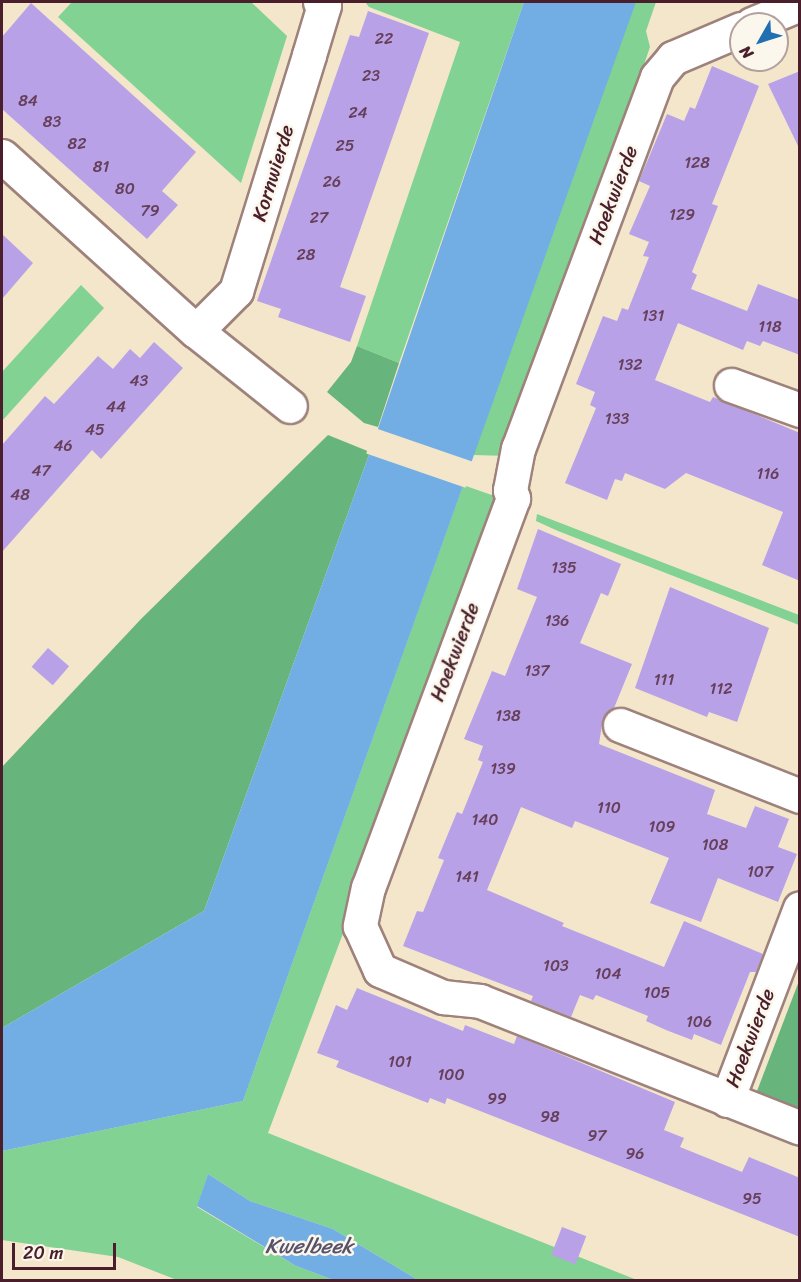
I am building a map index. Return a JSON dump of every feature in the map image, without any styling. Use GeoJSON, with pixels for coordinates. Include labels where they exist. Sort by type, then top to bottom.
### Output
{"type":"FeatureCollection","features":[{"type":"Feature","properties":{"kind":"street","name":"Kornwierde"},"geometry":{"type":"LineString","coordinates":[[195,331],[236,291],[324,5],[320,2]]}},
{"type":"Feature","properties":{"kind":"street"},"geometry":{"type":"LineString","coordinates":[[781,12],[800,4]]}},
{"type":"Feature","properties":{"kind":"street","name":"Hoekwierde"},"geometry":{"type":"LineString","coordinates":[[729,34],[673,58],[657,77],[518,448],[510,490],[513,498],[368,887],[360,926],[380,970],[443,997],[480,1001],[800,1128]]}},
{"type":"Feature","properties":{"kind":"street"},"geometry":{"type":"LineString","coordinates":[[2,156],[195,331],[290,406]]}},
{"type":"Feature","properties":{"kind":"street"},"geometry":{"type":"LineString","coordinates":[[731,385],[800,410]]}},
{"type":"Feature","properties":{"kind":"street"},"geometry":{"type":"LineString","coordinates":[[620,725],[800,795]]}},
{"type":"Feature","properties":{"kind":"street","name":"Hoekwierde"},"geometry":{"type":"LineString","coordinates":[[727,1100],[800,908]]}},
{"type":"Feature","properties":{"kind":"green space"},"geometry":{"type":"Polygon","coordinates":[[[72,2],[251,2],[287,36],[241,183],[58,17],[72,2]]]}},
{"type":"Feature","properties":{"kind":"green space"},"geometry":{"type":"Polygon","coordinates":[[[365,2],[524,2],[399,363],[357,346],[460,42],[369,7],[365,2]]]}},
{"type":"Feature","properties":{"kind":"green space"},"geometry":{"type":"Polygon","coordinates":[[[635,2],[656,2],[646,31],[650,47],[509,456],[473,455],[635,2]]]}},
{"type":"Feature","properties":{"kind":"green space"},"geometry":{"type":"Polygon","coordinates":[[[81,285],[104,308],[2,421],[2,372],[81,285]]]}},
{"type":"Feature","properties":{"kind":"green space"},"geometry":{"type":"Polygon","coordinates":[[[357,346],[399,363],[378,427],[364,423],[327,392],[351,362],[357,346]]]}},
{"type":"Feature","properties":{"kind":"green space"},"geometry":{"type":"Polygon","coordinates":[[[328,435],[370,452],[204,911],[2,1028],[2,767],[141,619],[328,435]]]}},
{"type":"Feature","properties":{"kind":"green space"},"geometry":{"type":"Polygon","coordinates":[[[463,485],[506,500],[268,1133],[637,1280],[418,1280],[333,1229],[250,1201],[208,1174],[197,1207],[296,1266],[331,1279],[352,1280],[177,1280],[118,1257],[2,1240],[2,1151],[243,1101],[463,485]]]}},
{"type":"Feature","properties":{"kind":"green space"},"geometry":{"type":"Polygon","coordinates":[[[537,514],[799,615],[799,625],[558,531],[536,521],[537,514]]]}},
{"type":"Feature","properties":{"kind":"green space"},"geometry":{"type":"Polygon","coordinates":[[[799,981],[800,1109],[757,1091],[799,981]]]}},
{"type":"Feature","properties":{"kind":"water"},"geometry":{"type":"Polygon","coordinates":[[[524,2],[636,2],[243,1101],[2,1151],[2,1028],[204,911],[370,452],[524,2]]]}},
{"type":"Feature","properties":{"kind":"water","name":"Kwelbeek"},"geometry":{"type":"Polygon","coordinates":[[[208,1174],[250,1201],[333,1229],[418,1280],[331,1279],[296,1266],[197,1206],[208,1174]]]}},
{"type":"Feature","properties":{"kind":"pier"},"geometry":{"type":"Polygon","coordinates":[[[375,428],[474,462],[465,488],[366,454],[375,428]]]}},
{"type":"Feature","properties":{"kind":"building"},"geometry":{"type":"Polygon","coordinates":[[[31,3],[196,152],[162,191],[178,205],[147,239],[2,109],[2,37],[31,3]]]}},
{"type":"Feature","properties":{"kind":"building"},"geometry":{"type":"Polygon","coordinates":[[[368,11],[429,33],[340,287],[366,296],[350,342],[278,317],[281,309],[257,301],[350,35],[359,37],[368,11]]]}},
{"type":"Feature","properties":{"kind":"building"},"geometry":{"type":"Polygon","coordinates":[[[712,66],[759,86],[712,204],[718,206],[692,272],[697,275],[691,289],[747,311],[758,284],[800,300],[800,355],[763,341],[760,346],[747,341],[743,350],[678,323],[655,380],[710,402],[713,397],[800,433],[800,581],[762,565],[783,512],[686,473],[665,489],[625,473],[622,481],[615,479],[607,500],[565,483],[596,408],[590,405],[595,392],[576,384],[603,316],[617,321],[622,308],[628,310],[649,257],[643,256],[649,242],[629,234],[650,186],[639,181],[667,114],[684,121],[690,107],[695,109],[712,66]]]}},
{"type":"Feature","properties":{"kind":"building"},"geometry":{"type":"Polygon","coordinates":[[[800,71],[800,150],[768,84],[800,71]]]}},
{"type":"Feature","properties":{"kind":"building"},"geometry":{"type":"Polygon","coordinates":[[[2,234],[33,263],[2,299],[2,234]]]}},
{"type":"Feature","properties":{"kind":"building"},"geometry":{"type":"Polygon","coordinates":[[[154,342],[183,368],[101,459],[92,450],[2,552],[2,445],[45,396],[54,404],[98,356],[113,369],[130,349],[140,358],[154,342]]]}},
{"type":"Feature","properties":{"kind":"building"},"geometry":{"type":"Polygon","coordinates":[[[538,529],[621,564],[608,596],[601,593],[580,643],[632,664],[614,708],[603,718],[599,744],[715,790],[707,814],[746,828],[755,806],[789,819],[778,847],[797,854],[778,902],[718,878],[701,922],[650,903],[669,858],[575,821],[572,828],[521,807],[487,890],[564,923],[562,926],[664,967],[684,921],[763,954],[756,972],[750,972],[721,1045],[694,1034],[692,1040],[666,1030],[646,1021],[648,1016],[596,995],[593,1000],[580,995],[571,1017],[531,1001],[533,996],[403,946],[417,911],[423,912],[444,860],[438,858],[457,812],[462,814],[483,762],[478,760],[483,746],[464,739],[492,671],[505,676],[537,597],[517,589],[538,529]]]}},
{"type":"Feature","properties":{"kind":"building"},"geometry":{"type":"Polygon","coordinates":[[[670,587],[769,628],[737,722],[709,712],[707,717],[635,688],[670,587]]]}},
{"type":"Feature","properties":{"kind":"building"},"geometry":{"type":"Polygon","coordinates":[[[48,648],[69,666],[53,685],[32,667],[48,648]]]}},
{"type":"Feature","properties":{"kind":"building"},"geometry":{"type":"Polygon","coordinates":[[[357,988],[463,1031],[465,1025],[514,1044],[517,1036],[675,1102],[664,1130],[684,1138],[680,1147],[742,1172],[749,1157],[800,1178],[800,1237],[447,1098],[445,1104],[430,1098],[428,1103],[336,1067],[339,1061],[317,1053],[336,1005],[347,1010],[357,988]]]}},
{"type":"Feature","properties":{"kind":"building"},"geometry":{"type":"Polygon","coordinates":[[[562,1227],[586,1236],[576,1264],[551,1255],[562,1227]]]}}]}
